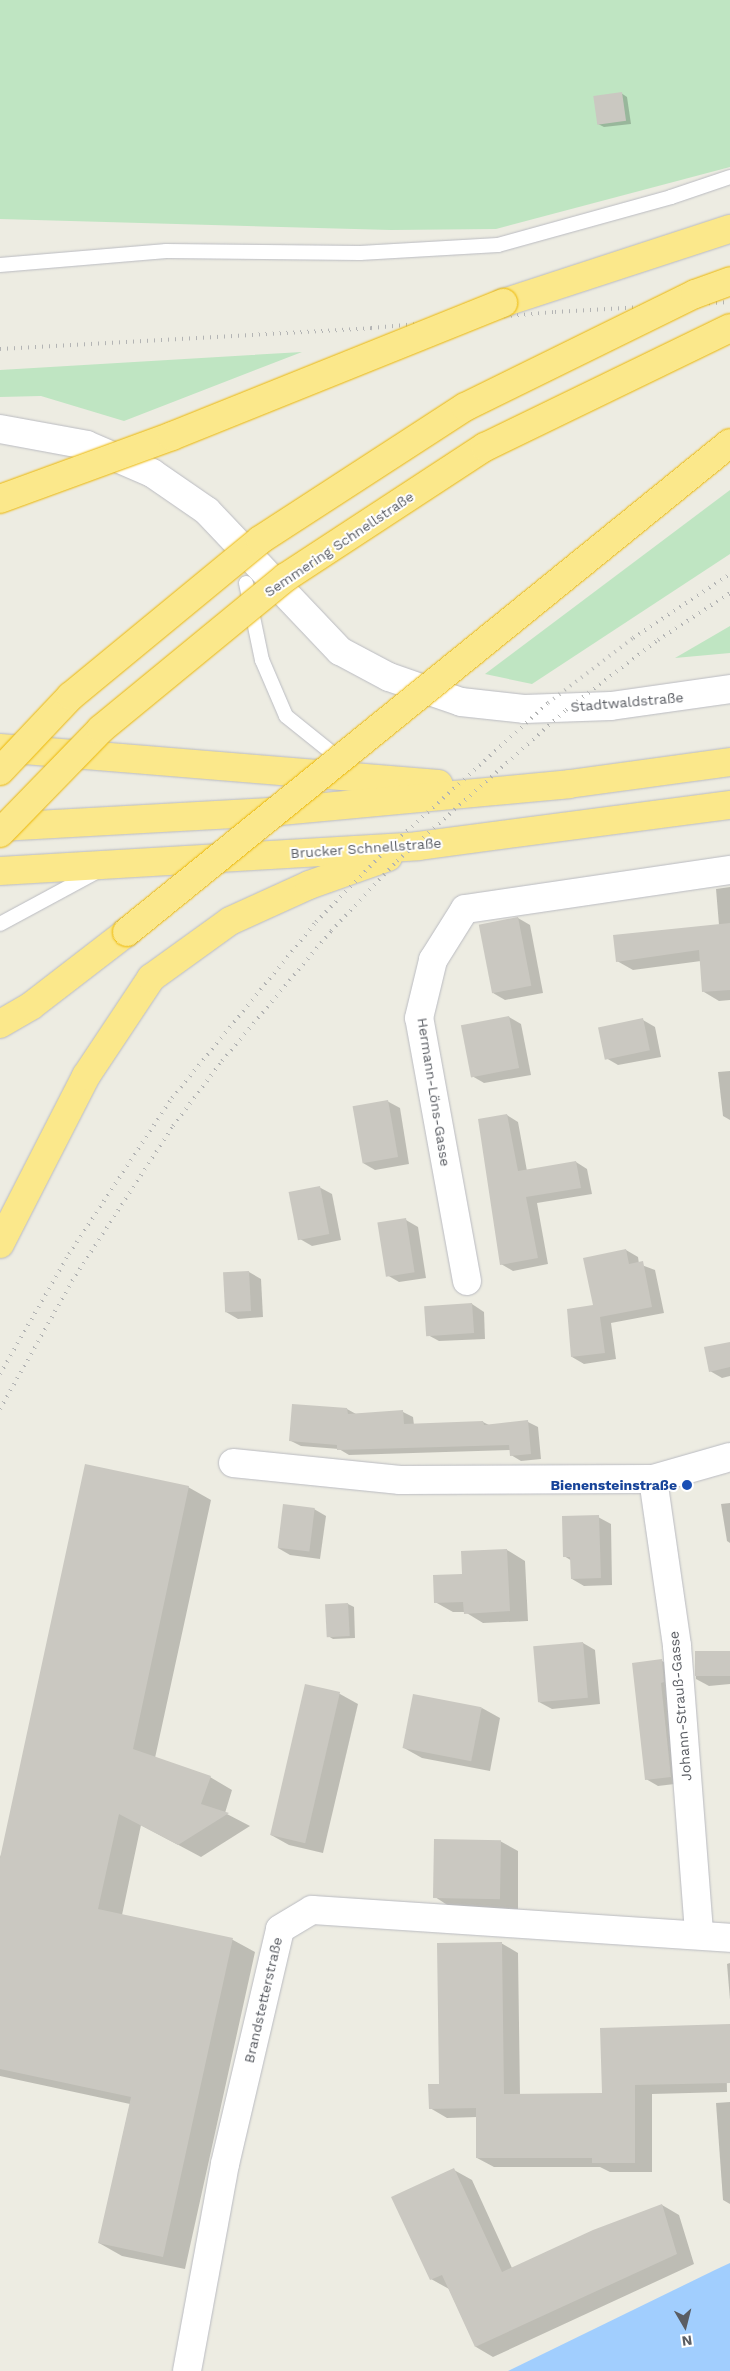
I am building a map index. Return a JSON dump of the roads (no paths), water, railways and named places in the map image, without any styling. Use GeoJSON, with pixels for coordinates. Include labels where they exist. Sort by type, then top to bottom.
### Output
{"type":"FeatureCollection","features":[{"type":"Feature","properties":{"kind":"highway"},"geometry":{"type":"LineString","coordinates":[[0,499],[172,436],[503,303],[730,229]]}},
{"type":"Feature","properties":{"kind":"highway"},"geometry":{"type":"LineString","coordinates":[[0,771],[71,696],[260,540],[465,407],[695,294],[730,281]]}},
{"type":"Feature","properties":{"kind":"highway","name":"Semmering Schnellstraße"},"geometry":{"type":"LineString","coordinates":[[0,834],[101,729],[286,577],[485,447],[730,328]]}},
{"type":"Feature","properties":{"kind":"highway"},"geometry":{"type":"LineString","coordinates":[[0,1024],[31,1006],[127,932],[730,443]]}},
{"type":"Feature","properties":{"kind":"highway"},"geometry":{"type":"LineString","coordinates":[[0,748],[510,790]]}},
{"type":"Feature","properties":{"kind":"highway"},"geometry":{"type":"LineString","coordinates":[[0,827],[270,812],[569,784],[730,762]]}},
{"type":"Feature","properties":{"kind":"highway","name":"Brucker Schnellstraße"},"geometry":{"type":"LineString","coordinates":[[0,871],[418,846],[730,805]]}},
{"type":"Feature","properties":{"kind":"highway"},"geometry":{"type":"LineString","coordinates":[[0,1244],[86,1076],[152,978],[230,921],[309,885],[418,846]]}},
{"type":"Feature","properties":{"kind":"street","name":"Stadtwaldstraße"},"geometry":{"type":"LineString","coordinates":[[0,429],[87,445],[152,473],[207,511],[340,651],[389,677],[461,702],[524,709],[611,706],[730,689]]}},
{"type":"Feature","properties":{"kind":"street","name":"Hermann-Löns-Gasse"},"geometry":{"type":"LineString","coordinates":[[467,1281],[419,1018],[433,960],[465,909],[730,870]]}},
{"type":"Feature","properties":{"kind":"street"},"geometry":{"type":"LineString","coordinates":[[233,1463],[400,1480],[653,1479],[730,1457]]}},
{"type":"Feature","properties":{"kind":"street","name":"Johann-Strauß-Gasse"},"geometry":{"type":"LineString","coordinates":[[653,1479],[677,1646],[699,1934]]}},
{"type":"Feature","properties":{"kind":"street","name":"Brandstetterstraße"},"geometry":{"type":"LineString","coordinates":[[187,2371],[225,2164],[280,1928],[312,1910],[699,1934],[730,1938]]}},
{"type":"Feature","properties":{"kind":"lane"},"geometry":{"type":"LineString","coordinates":[[0,265],[166,251],[360,253],[498,245],[671,197],[730,177]]}},
{"type":"Feature","properties":{"kind":"lane"},"geometry":{"type":"LineString","coordinates":[[246,583],[262,660],[286,716],[363,777]]}},
{"type":"Feature","properties":{"kind":"lane"},"geometry":{"type":"LineString","coordinates":[[0,924],[107,865]]}},
{"type":"Feature","properties":{"kind":"water"},"geometry":{"type":"Polygon","coordinates":[[[730,2263],[730,2371],[508,2371],[717,2269],[730,2263]]]}},
{"type":"Feature","properties":{"kind":"railway"},"geometry":{"type":"LineString","coordinates":[[0,349],[371,328],[555,312],[730,302]]}},
{"type":"Feature","properties":{"kind":"railway"},"geometry":{"type":"LineString","coordinates":[[0,1374],[69,1254],[172,1098],[316,922],[386,850],[548,703],[633,638],[730,574]]}},
{"type":"Feature","properties":{"kind":"railway"},"geometry":{"type":"LineString","coordinates":[[0,1409],[72,1281],[173,1126],[222,1061],[331,931],[397,861],[566,710],[658,640],[730,593]]}},
{"type":"Feature","properties":{"kind":"place","name":"Bienensteinstraße"},"geometry":{"type":"Point","coordinates":[687,1485]}}]}
